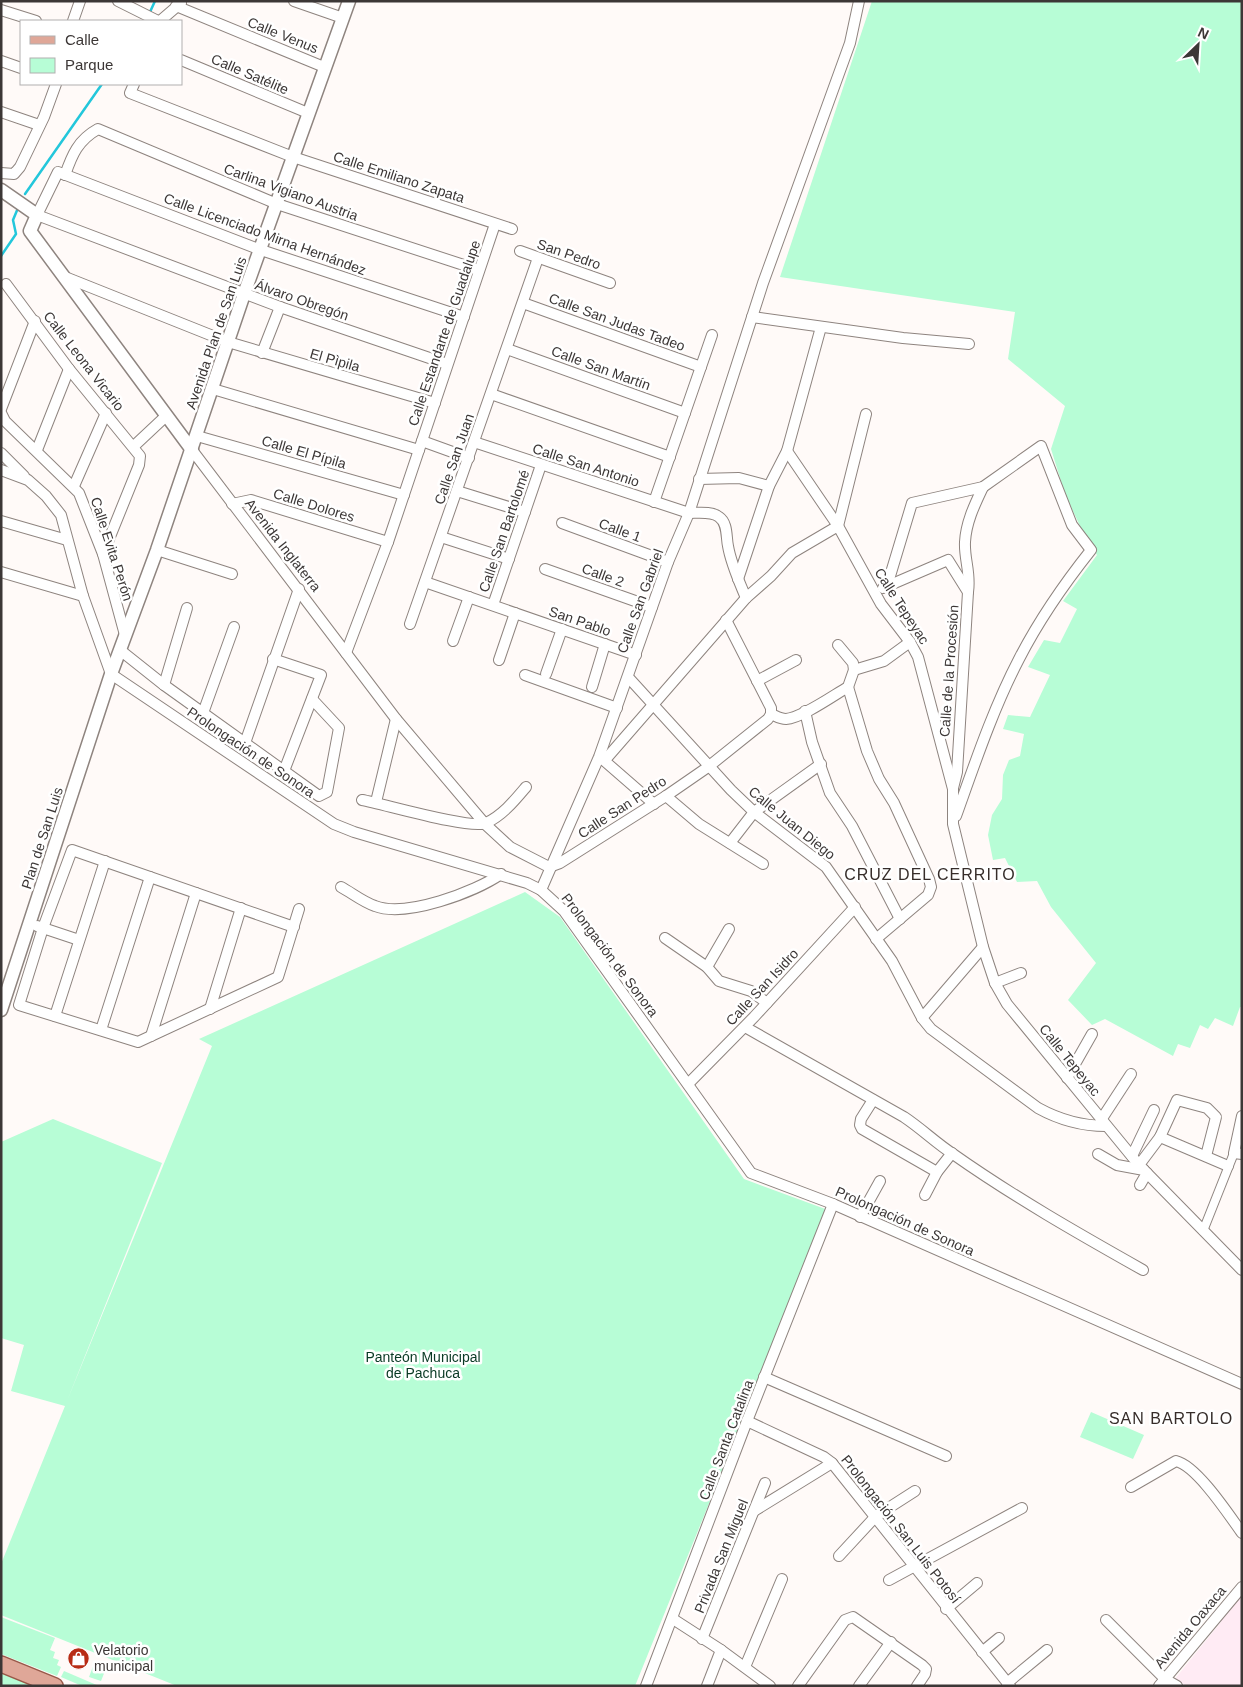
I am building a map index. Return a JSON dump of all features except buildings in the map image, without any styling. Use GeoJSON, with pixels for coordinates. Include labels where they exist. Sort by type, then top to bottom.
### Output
{"type":"FeatureCollection","features":[{"type":"Feature","properties":{"kind":"main road"},"geometry":{"type":"LineString","coordinates":[[1,1664],[55,1686]]}},
{"type":"Feature","properties":{"kind":"street"},"geometry":{"type":"LineString","coordinates":[[73,20],[80,1]]}},
{"type":"Feature","properties":{"kind":"street"},"geometry":{"type":"LineString","coordinates":[[294,1],[343,18]]}},
{"type":"Feature","properties":{"kind":"street","name":"Avenida Plan de San Luis"},"geometry":{"type":"LineString","coordinates":[[111,674],[157,550],[244,294],[349,1]]}},
{"type":"Feature","properties":{"kind":"street","name":"Calle San Gabriel"},"geometry":{"type":"LineString","coordinates":[[541,890],[549,868],[602,758],[652,607],[668,562],[689,513],[752,317],[850,43],[859,1]]}},
{"type":"Feature","properties":{"kind":"street"},"geometry":{"type":"LineString","coordinates":[[122,2],[139,13],[156,20]]}},
{"type":"Feature","properties":{"kind":"street"},"geometry":{"type":"LineString","coordinates":[[159,20],[180,3]]}},
{"type":"Feature","properties":{"kind":"street","name":"Calle Venus"},"geometry":{"type":"LineString","coordinates":[[180,3],[324,67]]}},
{"type":"Feature","properties":{"kind":"street"},"geometry":{"type":"LineString","coordinates":[[1,10],[33,20]]}},
{"type":"Feature","properties":{"kind":"street","name":"Calle Satélite"},"geometry":{"type":"LineString","coordinates":[[182,60],[308,113]]}},
{"type":"Feature","properties":{"kind":"street"},"geometry":{"type":"LineString","coordinates":[[1,61],[20,68]]}},
{"type":"Feature","properties":{"kind":"street"},"geometry":{"type":"LineString","coordinates":[[1,173],[14,174],[20,167],[56,85]]}},
{"type":"Feature","properties":{"kind":"street","name":"Calle Emiliano Zapata"},"geometry":{"type":"LineString","coordinates":[[132,89],[293,157],[512,230]]}},
{"type":"Feature","properties":{"kind":"street"},"geometry":{"type":"LineString","coordinates":[[1,112],[39,125]]}},
{"type":"Feature","properties":{"kind":"street","name":"Carlina Vigiano Austria"},"geometry":{"type":"LineString","coordinates":[[61,173],[74,150],[86,136],[98,129],[277,204],[479,270]]}},
{"type":"Feature","properties":{"kind":"street"},"geometry":{"type":"LineString","coordinates":[[1,190],[37,215],[61,173]]}},
{"type":"Feature","properties":{"kind":"street","name":"Calle Licenciado Mirna Hernández"},"geometry":{"type":"LineString","coordinates":[[61,173],[261,250],[464,316]]}},
{"type":"Feature","properties":{"kind":"street","name":"Avenida Inglaterra"},"geometry":{"type":"LineString","coordinates":[[37,215],[30,231],[166,416],[396,719],[485,824],[510,847],[549,868]]}},
{"type":"Feature","properties":{"kind":"street","name":"Álvaro Obregón"},"geometry":{"type":"LineString","coordinates":[[37,215],[244,294],[447,364]]}},
{"type":"Feature","properties":{"kind":"street","name":"Calle Estandarte de Guadalupe"},"geometry":{"type":"LineString","coordinates":[[346,653],[388,542],[496,224]]}},
{"type":"Feature","properties":{"kind":"street","name":"San Pedro"},"geometry":{"type":"LineString","coordinates":[[520,252],[610,283]]}},
{"type":"Feature","properties":{"kind":"street","name":"Calle San Juan"},"geometry":{"type":"LineString","coordinates":[[410,624],[538,258]]}},
{"type":"Feature","properties":{"kind":"street","name":"El Pìpila"},"geometry":{"type":"LineString","coordinates":[[65,277],[228,342],[435,403]]}},
{"type":"Feature","properties":{"kind":"street","name":"Calle Leona Vicario"},"geometry":{"type":"LineString","coordinates":[[6,284],[35,321],[69,370],[134,446],[140,456],[139,466],[103,554]]}},
{"type":"Feature","properties":{"kind":"street","name":"Calle San Judas Tadeo"},"geometry":{"type":"LineString","coordinates":[[523,302],[701,367]]}},
{"type":"Feature","properties":{"kind":"street"},"geometry":{"type":"LineString","coordinates":[[262,353],[280,307]]}},
{"type":"Feature","properties":{"kind":"street"},"geometry":{"type":"LineString","coordinates":[[752,317],[820,327],[969,344]]}},
{"type":"Feature","properties":{"kind":"street"},"geometry":{"type":"LineString","coordinates":[[1,408],[35,321]]}},
{"type":"Feature","properties":{"kind":"street"},"geometry":{"type":"LineString","coordinates":[[746,598],[738,580],[769,486],[787,451],[820,327]]}},
{"type":"Feature","properties":{"kind":"street"},"geometry":{"type":"LineString","coordinates":[[654,502],[712,335]]}},
{"type":"Feature","properties":{"kind":"street","name":"Calle San Martín"},"geometry":{"type":"LineString","coordinates":[[507,349],[685,413]]}},
{"type":"Feature","properties":{"kind":"street"},"geometry":{"type":"LineString","coordinates":[[37,450],[69,370]]}},
{"type":"Feature","properties":{"kind":"street"},"geometry":{"type":"LineString","coordinates":[[213,389],[469,458]]}},
{"type":"Feature","properties":{"kind":"street"},"geometry":{"type":"LineString","coordinates":[[491,394],[670,457]]}},
{"type":"Feature","properties":{"kind":"street","name":"Calle Evita Perón"},"geometry":{"type":"LineString","coordinates":[[1,413],[5,421],[37,450],[79,493],[103,554],[125,635]]}},
{"type":"Feature","properties":{"kind":"street"},"geometry":{"type":"LineString","coordinates":[[74,486],[106,413]]}},
{"type":"Feature","properties":{"kind":"street"},"geometry":{"type":"LineString","coordinates":[[654,804],[602,758],[652,706],[746,598],[771,576],[792,553],[838,526],[866,414]]}},
{"type":"Feature","properties":{"kind":"street"},"geometry":{"type":"LineString","coordinates":[[134,446],[166,416]]}},
{"type":"Feature","properties":{"kind":"street","name":"Calle El Pípila"},"geometry":{"type":"LineString","coordinates":[[197,436],[404,494]]}},
{"type":"Feature","properties":{"kind":"street","name":"Calle San Antonio"},"geometry":{"type":"LineString","coordinates":[[474,442],[689,513],[713,514],[721,517],[726,528],[727,546],[738,580]]}},
{"type":"Feature","properties":{"kind":"street"},"geometry":{"type":"LineString","coordinates":[[874,592],[887,586],[912,503],[984,487],[1041,446],[1072,524],[1091,550],[1069,578],[1019,658],[992,719],[953,824]]}},
{"type":"Feature","properties":{"kind":"street","name":"Calle Tepeyac"},"geometry":{"type":"LineString","coordinates":[[787,451],[838,526],[874,592],[910,642],[918,658],[953,789],[953,824],[983,947],[995,983],[1007,1004],[1140,1166],[1202,1231],[1241,1266]]}},
{"type":"Feature","properties":{"kind":"street"},"geometry":{"type":"LineString","coordinates":[[1,453],[46,496],[61,515],[82,596],[111,674]]}},
{"type":"Feature","properties":{"kind":"street","name":"Calle San Bartolomé"},"geometry":{"type":"LineString","coordinates":[[493,606],[541,465]]}},
{"type":"Feature","properties":{"kind":"street"},"geometry":{"type":"LineString","coordinates":[[1,470],[28,480]]}},
{"type":"Feature","properties":{"kind":"street"},"geometry":{"type":"LineString","coordinates":[[699,479],[739,478],[769,486]]}},
{"type":"Feature","properties":{"kind":"street"},"geometry":{"type":"LineString","coordinates":[[968,592],[970,576],[964,543],[972,512],[984,487]]}},
{"type":"Feature","properties":{"kind":"street"},"geometry":{"type":"LineString","coordinates":[[457,491],[526,512]]}},
{"type":"Feature","properties":{"kind":"street","name":"Calle Dolores"},"geometry":{"type":"LineString","coordinates":[[232,504],[251,500],[388,542]]}},
{"type":"Feature","properties":{"kind":"street"},"geometry":{"type":"LineString","coordinates":[[1,521],[67,540]]}},
{"type":"Feature","properties":{"kind":"street","name":"Calle 1"},"geometry":{"type":"LineString","coordinates":[[562,523],[668,562]]}},
{"type":"Feature","properties":{"kind":"street"},"geometry":{"type":"LineString","coordinates":[[441,537],[510,559]]}},
{"type":"Feature","properties":{"kind":"street"},"geometry":{"type":"LineString","coordinates":[[157,550],[232,574]]}},
{"type":"Feature","properties":{"kind":"street","name":"Calle de la Procesión"},"geometry":{"type":"LineString","coordinates":[[887,586],[948,560],[968,592],[957,772],[953,789]]}},
{"type":"Feature","properties":{"kind":"street","name":"Calle 2"},"geometry":{"type":"LineString","coordinates":[[545,569],[652,607]]}},
{"type":"Feature","properties":{"kind":"street"},"geometry":{"type":"LineString","coordinates":[[1,572],[82,596]]}},
{"type":"Feature","properties":{"kind":"street","name":"San Pablo"},"geometry":{"type":"LineString","coordinates":[[425,582],[636,656]]}},
{"type":"Feature","properties":{"kind":"street"},"geometry":{"type":"LineString","coordinates":[[245,743],[299,589]]}},
{"type":"Feature","properties":{"kind":"street"},"geometry":{"type":"LineString","coordinates":[[453,641],[469,597]]}},
{"type":"Feature","properties":{"kind":"street"},"geometry":{"type":"LineString","coordinates":[[164,685],[187,608]]}},
{"type":"Feature","properties":{"kind":"street"},"geometry":{"type":"LineString","coordinates":[[499,660],[515,613]]}},
{"type":"Feature","properties":{"kind":"street"},"geometry":{"type":"LineString","coordinates":[[726,620],[771,708],[771,714],[788,719],[848,687]]}},
{"type":"Feature","properties":{"kind":"street"},"geometry":{"type":"LineString","coordinates":[[203,713],[234,627]]}},
{"type":"Feature","properties":{"kind":"street"},"geometry":{"type":"LineString","coordinates":[[546,674],[562,629]]}},
{"type":"Feature","properties":{"kind":"street"},"geometry":{"type":"LineString","coordinates":[[854,670],[884,661],[910,642]]}},
{"type":"Feature","properties":{"kind":"street"},"geometry":{"type":"LineString","coordinates":[[592,687],[605,644]]}},
{"type":"Feature","properties":{"kind":"street"},"geometry":{"type":"LineString","coordinates":[[838,645],[853,663],[854,670],[848,687],[870,758],[879,779],[898,811],[931,887],[928,895],[876,939]]}},
{"type":"Feature","properties":{"kind":"street"},"geometry":{"type":"LineString","coordinates":[[120,650],[164,685],[320,796],[328,792],[340,728],[312,699]]}},
{"type":"Feature","properties":{"kind":"street"},"geometry":{"type":"LineString","coordinates":[[273,659],[321,675],[284,771]]}},
{"type":"Feature","properties":{"kind":"street"},"geometry":{"type":"LineString","coordinates":[[757,681],[796,660]]}},
{"type":"Feature","properties":{"kind":"street","name":"Prolongación de Sonora"},"geometry":{"type":"LineString","coordinates":[[111,674],[334,824],[354,832],[501,874],[541,890],[564,912],[751,1173],[834,1204],[1242,1384]]}},
{"type":"Feature","properties":{"kind":"street","name":"Plan de San Luis"},"geometry":{"type":"LineString","coordinates":[[1,1010],[111,674]]}},
{"type":"Feature","properties":{"kind":"street"},"geometry":{"type":"LineString","coordinates":[[525,675],[617,708]]}},
{"type":"Feature","properties":{"kind":"street","name":"Calle Juan Diego"},"geometry":{"type":"LineString","coordinates":[[628,676],[652,706],[708,767],[754,812],[826,867],[892,961],[922,1018],[931,1029],[1038,1108],[1052,1116],[1092,1126],[1104,1123]]}},
{"type":"Feature","properties":{"kind":"street"},"geometry":{"type":"LineString","coordinates":[[806,711],[812,742],[830,793],[852,826],[900,918]]}},
{"type":"Feature","properties":{"kind":"street","name":"Calle San Pedro"},"geometry":{"type":"LineString","coordinates":[[549,868],[654,804],[708,767],[768,719],[771,714]]}},
{"type":"Feature","properties":{"kind":"street"},"geometry":{"type":"LineString","coordinates":[[376,802],[396,719]]}},
{"type":"Feature","properties":{"kind":"street"},"geometry":{"type":"LineString","coordinates":[[730,843],[754,812],[821,764]]}},
{"type":"Feature","properties":{"kind":"street"},"geometry":{"type":"LineString","coordinates":[[362,800],[466,823],[485,824],[513,803],[526,787]]}},
{"type":"Feature","properties":{"kind":"street"},"geometry":{"type":"LineString","coordinates":[[666,796],[699,824],[763,864]]}},
{"type":"Feature","properties":{"kind":"street"},"geometry":{"type":"LineString","coordinates":[[294,926],[72,850],[43,928],[19,1005],[138,1042],[278,977],[294,926],[299,909]]}},
{"type":"Feature","properties":{"kind":"street"},"geometry":{"type":"LineString","coordinates":[[55,1016],[105,861]]}},
{"type":"Feature","properties":{"kind":"street"},"geometry":{"type":"LineString","coordinates":[[341,887],[376,907],[396,909],[437,902],[490,881],[501,874]]}},
{"type":"Feature","properties":{"kind":"street"},"geometry":{"type":"LineString","coordinates":[[101,1030],[150,877]]}},
{"type":"Feature","properties":{"kind":"street"},"geometry":{"type":"LineString","coordinates":[[151,1036],[196,893]]}},
{"type":"Feature","properties":{"kind":"street","name":"Calle San Isidro"},"geometry":{"type":"LineString","coordinates":[[688,1084],[767,1003],[855,907]]}},
{"type":"Feature","properties":{"kind":"street"},"geometry":{"type":"LineString","coordinates":[[210,1009],[241,908]]}},
{"type":"Feature","properties":{"kind":"street"},"geometry":{"type":"LineString","coordinates":[[29,924],[80,940]]}},
{"type":"Feature","properties":{"kind":"street"},"geometry":{"type":"LineString","coordinates":[[707,967],[729,930]]}},
{"type":"Feature","properties":{"kind":"street"},"geometry":{"type":"LineString","coordinates":[[664,938],[707,967],[719,980],[751,992],[767,1003]]}},
{"type":"Feature","properties":{"kind":"street"},"geometry":{"type":"LineString","coordinates":[[922,1018],[983,947]]}},
{"type":"Feature","properties":{"kind":"street"},"geometry":{"type":"LineString","coordinates":[[995,983],[1021,973]]}},
{"type":"Feature","properties":{"kind":"street"},"geometry":{"type":"LineString","coordinates":[[749,1022],[927,1132],[952,1153],[1042,1212],[1143,1270]]}},
{"type":"Feature","properties":{"kind":"street"},"geometry":{"type":"LineString","coordinates":[[1067,1078],[1092,1034]]}},
{"type":"Feature","properties":{"kind":"street"},"geometry":{"type":"LineString","coordinates":[[1104,1123],[1131,1074]]}},
{"type":"Feature","properties":{"kind":"street"},"geometry":{"type":"LineString","coordinates":[[874,1100],[861,1119],[860,1125],[938,1172]]}},
{"type":"Feature","properties":{"kind":"street"},"geometry":{"type":"LineString","coordinates":[[1140,1166],[1160,1137],[1177,1100],[1207,1108],[1216,1117],[1206,1156]]}},
{"type":"Feature","properties":{"kind":"street"},"geometry":{"type":"LineString","coordinates":[[1140,1185],[1140,1166],[1154,1110]]}},
{"type":"Feature","properties":{"kind":"street"},"geometry":{"type":"LineString","coordinates":[[1202,1231],[1228,1166],[1238,1154],[1241,1118]]}},
{"type":"Feature","properties":{"kind":"street"},"geometry":{"type":"LineString","coordinates":[[1160,1137],[1228,1166]]}},
{"type":"Feature","properties":{"kind":"street"},"geometry":{"type":"LineString","coordinates":[[925,1195],[938,1172],[952,1153]]}},
{"type":"Feature","properties":{"kind":"street"},"geometry":{"type":"LineString","coordinates":[[1098,1154],[1118,1165],[1140,1166]]}},
{"type":"Feature","properties":{"kind":"street"},"geometry":{"type":"LineString","coordinates":[[860,1217],[880,1181]]}},
{"type":"Feature","properties":{"kind":"street","name":"Calle Santa Catalina"},"geometry":{"type":"LineString","coordinates":[[646,1686],[673,1620],[747,1420],[834,1204]]}},
{"type":"Feature","properties":{"kind":"street"},"geometry":{"type":"LineString","coordinates":[[764,1377],[946,1456]]}},
{"type":"Feature","properties":{"kind":"street","name":"Prolongación San Luis Potosí"},"geometry":{"type":"LineString","coordinates":[[747,1420],[824,1457],[832,1463],[876,1516],[946,1609],[1009,1684]]}},
{"type":"Feature","properties":{"kind":"street"},"geometry":{"type":"LineString","coordinates":[[1131,1487],[1176,1461],[1184,1463],[1216,1497],[1242,1533]]}},
{"type":"Feature","properties":{"kind":"street"},"geometry":{"type":"LineString","coordinates":[[754,1512],[832,1463]]}},
{"type":"Feature","properties":{"kind":"street","name":"Privada San Miguel"},"geometry":{"type":"LineString","coordinates":[[702,1639],[765,1483]]}},
{"type":"Feature","properties":{"kind":"street"},"geometry":{"type":"LineString","coordinates":[[840,1556],[876,1516],[915,1491]]}},
{"type":"Feature","properties":{"kind":"street"},"geometry":{"type":"LineString","coordinates":[[888,1580],[1022,1508]]}},
{"type":"Feature","properties":{"kind":"street"},"geometry":{"type":"LineString","coordinates":[[746,1667],[782,1579]]}},
{"type":"Feature","properties":{"kind":"street"},"geometry":{"type":"LineString","coordinates":[[946,1609],[977,1583]]}},
{"type":"Feature","properties":{"kind":"street","name":"Avenida Oaxaca"},"geometry":{"type":"LineString","coordinates":[[1162,1682],[1242,1587]]}},
{"type":"Feature","properties":{"kind":"street"},"geometry":{"type":"LineString","coordinates":[[798,1686],[849,1617],[853,1617],[891,1642],[926,1668],[925,1674],[917,1686]]}},
{"type":"Feature","properties":{"kind":"street"},"geometry":{"type":"LineString","coordinates":[[673,1620],[746,1667],[766,1684]]}},
{"type":"Feature","properties":{"kind":"street"},"geometry":{"type":"LineString","coordinates":[[1106,1620],[1162,1682],[1177,1686]]}},
{"type":"Feature","properties":{"kind":"street"},"geometry":{"type":"LineString","coordinates":[[982,1652],[999,1638]]}},
{"type":"Feature","properties":{"kind":"street"},"geometry":{"type":"LineString","coordinates":[[859,1686],[891,1642]]}},
{"type":"Feature","properties":{"kind":"street"},"geometry":{"type":"LineString","coordinates":[[706,1686],[721,1650]]}},
{"type":"Feature","properties":{"kind":"street"},"geometry":{"type":"LineString","coordinates":[[1009,1684],[1047,1650]]}},
{"type":"Feature","properties":{"kind":"shaded area"},"geometry":{"type":"Polygon","coordinates":[[[1242,1587],[1242,1686],[1187,1686],[1175,1679],[1221,1622],[1216,1618],[1242,1587]]]}},
{"type":"Feature","properties":{"kind":"green space"},"geometry":{"type":"Polygon","coordinates":[[[872,1],[1242,1],[1242,1007],[1240,1007],[1233,1026],[1215,1018],[1208,1029],[1200,1025],[1190,1048],[1178,1044],[1173,1056],[1105,1019],[1092,1025],[1068,1000],[1096,963],[1051,907],[1037,881],[1017,882],[1005,858],[993,860],[988,835],[992,815],[1002,799],[1003,775],[1009,760],[1020,756],[1024,734],[1003,729],[1008,715],[1030,717],[1050,675],[1028,667],[1044,640],[1060,643],[1077,609],[1063,601],[1097,555],[1086,539],[1065,494],[1051,449],[1065,406],[1008,359],[1015,312],[780,277],[872,1]]]}},
{"type":"Feature","properties":{"kind":"green space","name":"Panteón Municipal de Pachuca"},"geometry":{"type":"Polygon","coordinates":[[[525,892],[560,917],[744,1179],[828,1210],[635,1686],[177,1686],[1,1615],[1,1564],[65,1406],[11,1391],[24,1345],[1,1338],[1,1142],[53,1119],[162,1163],[67,1401],[212,1046],[199,1039],[525,892]]]}},
{"type":"Feature","properties":{"kind":"green space"},"geometry":{"type":"Polygon","coordinates":[[[1091,1412],[1144,1435],[1133,1459],[1080,1437],[1091,1412]]]}},
{"type":"Feature","properties":{"kind":"green space"},"geometry":{"type":"Polygon","coordinates":[[[1,1617],[55,1638],[50,1650],[55,1652],[53,1658],[59,1660],[57,1665],[61,1667],[57,1676],[1,1654],[1,1617]]]}},
{"type":"Feature","properties":{"kind":"green space"},"geometry":{"type":"Polygon","coordinates":[[[95,1661],[107,1666],[101,1681],[89,1677],[95,1661]]]}},
{"type":"Feature","properties":{"kind":"green space"},"geometry":{"type":"Polygon","coordinates":[[[1,1671],[37,1686],[1,1686],[1,1671]]]}},
{"type":"Feature","properties":{"kind":"green space"},"geometry":{"type":"Polygon","coordinates":[[[64,1671],[99,1686],[82,1686],[61,1677],[64,1671]]]}},
{"type":"Feature","properties":{"kind":"waterway"},"geometry":{"type":"LineString","coordinates":[[150,12],[155,1]]}},
{"type":"Feature","properties":{"kind":"waterway"},"geometry":{"type":"LineString","coordinates":[[25,194],[101,85]]}},
{"type":"Feature","properties":{"kind":"waterway"},"geometry":{"type":"LineString","coordinates":[[1,256],[16,234],[13,220],[18,208]]}},
{"type":"Feature","properties":{"kind":"place","name":"Velatorio municipal"},"geometry":{"type":"Point","coordinates":[78,1658]}},
{"type":"Feature","properties":{"kind":"district","name":"CRUZ DEL CERRITO"},"geometry":{"type":"Point","coordinates":[930,874]}},
{"type":"Feature","properties":{"kind":"district","name":"SAN BARTOLO"},"geometry":{"type":"Point","coordinates":[1171,1418]}}]}
